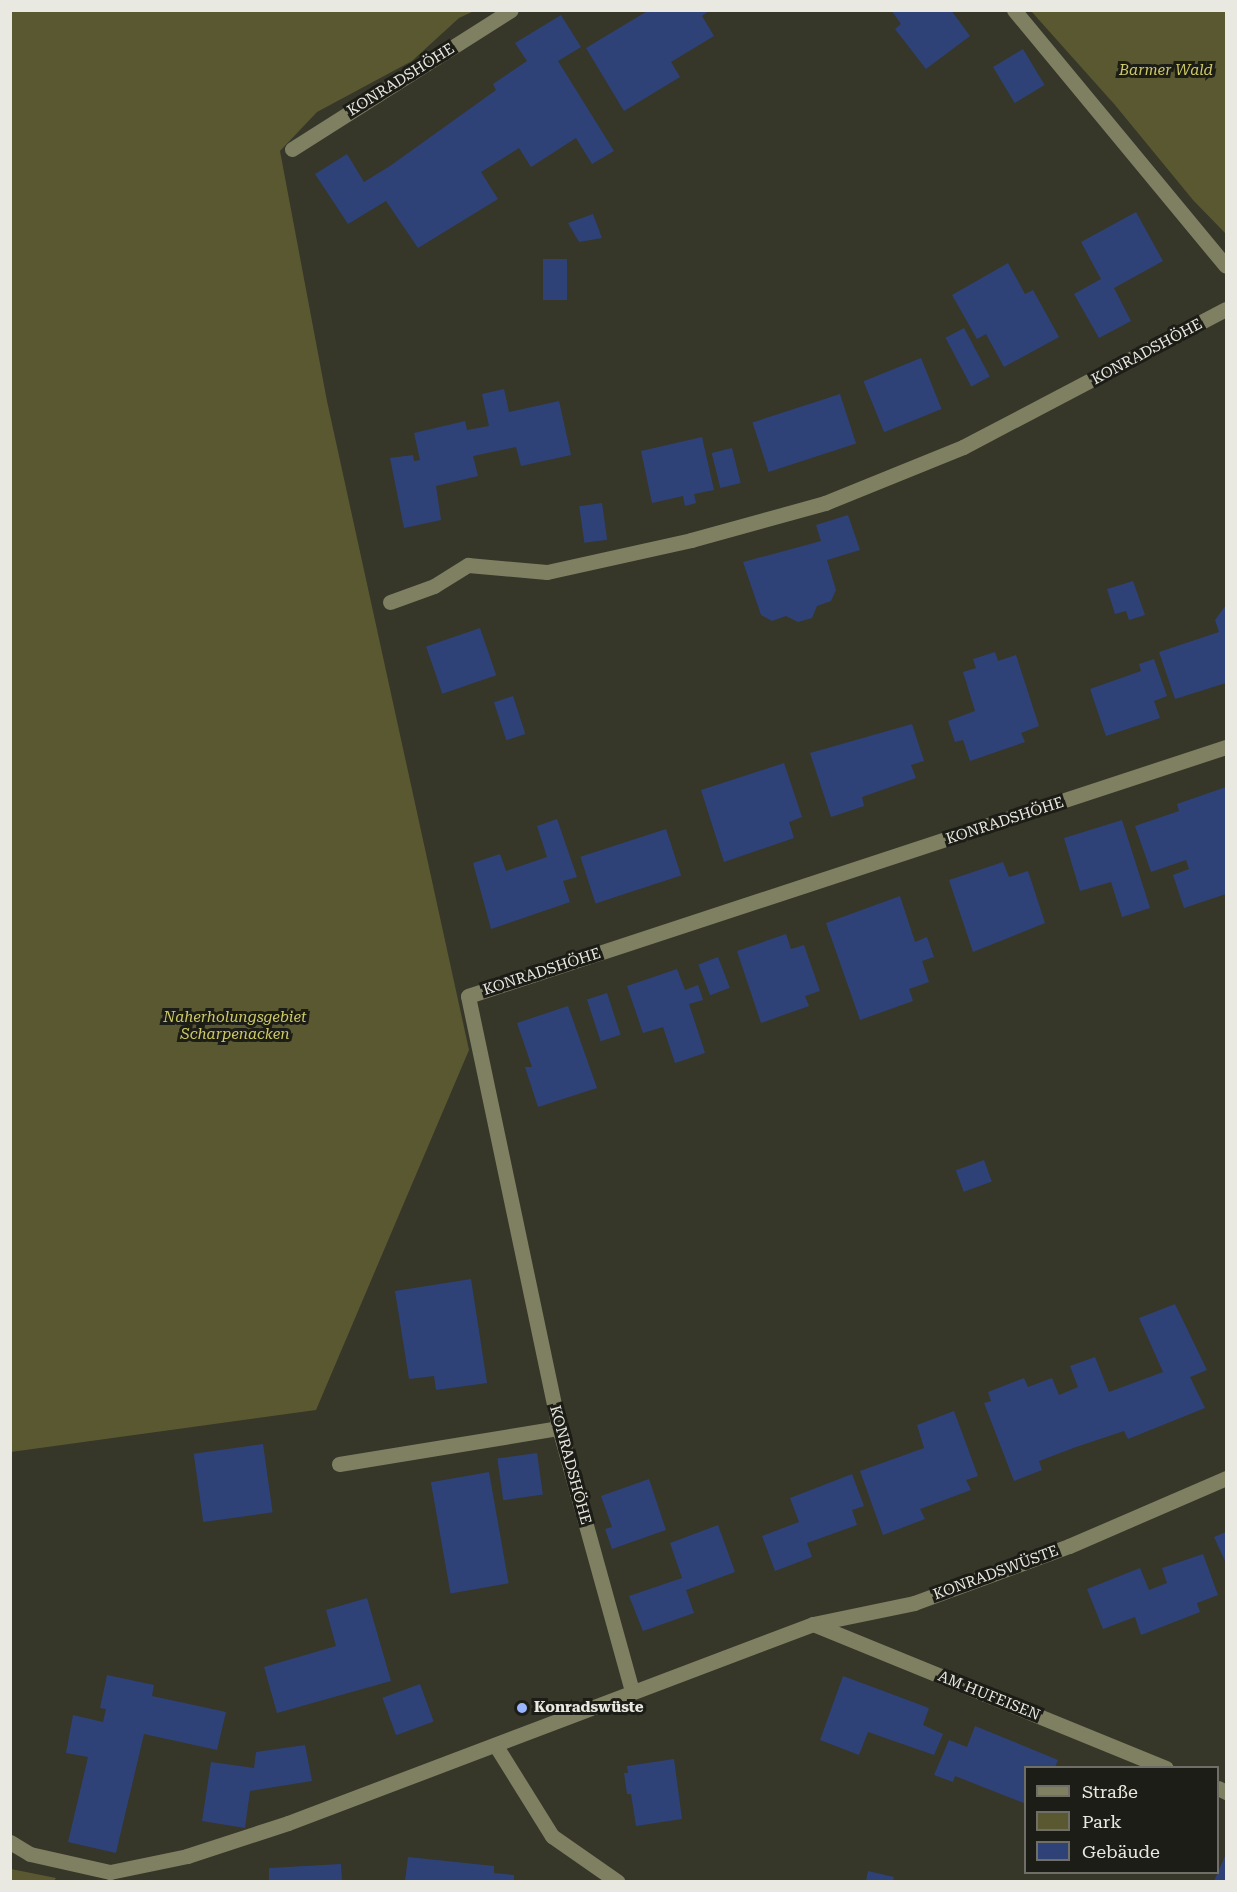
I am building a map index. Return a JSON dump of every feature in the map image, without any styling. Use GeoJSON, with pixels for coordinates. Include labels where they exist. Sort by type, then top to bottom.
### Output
{"type":"FeatureCollection","features":[{"type":"Feature","properties":{"kind":"street","name":"KONRADSHÖHE"},"geometry":{"type":"LineString","coordinates":[[292,149],[511,10]]}},
{"type":"Feature","properties":{"kind":"street"},"geometry":{"type":"LineString","coordinates":[[1014,10],[1227,266]]}},
{"type":"Feature","properties":{"kind":"street","name":"KONRADSHÖHE"},"geometry":{"type":"LineString","coordinates":[[390,602],[434,586],[468,565],[557,571],[691,540],[825,503],[963,447],[1227,309]]}},
{"type":"Feature","properties":{"kind":"street","name":"KONRADSHÖHE"},"geometry":{"type":"LineString","coordinates":[[632,1691],[559,1428],[468,996],[1227,747]]}},
{"type":"Feature","properties":{"kind":"street"},"geometry":{"type":"LineString","coordinates":[[339,1464],[559,1428]]}},
{"type":"Feature","properties":{"kind":"street","name":"KONRADSWÜSTE"},"geometry":{"type":"LineString","coordinates":[[10,1842],[30,1854],[110,1872],[187,1856],[288,1823],[496,1746],[632,1691],[813,1624],[914,1603],[1069,1546],[1227,1478]]}},
{"type":"Feature","properties":{"kind":"street","name":"AM HUFEISEN"},"geometry":{"type":"LineString","coordinates":[[813,1624],[1164,1766]]}},
{"type":"Feature","properties":{"kind":"street"},"geometry":{"type":"LineString","coordinates":[[496,1746],[552,1836],[618,1881]]}},
{"type":"Feature","properties":{"kind":"green space","name":"Naherholungsgebiet Scharpenacken"},"geometry":{"type":"Polygon","coordinates":[[[10,11],[474,11],[459,18],[412,61],[317,112],[280,151],[327,401],[469,1050],[316,1410],[11,1452],[10,11]]]}},
{"type":"Feature","properties":{"kind":"green space","name":"Barmer Wald"},"geometry":{"type":"Polygon","coordinates":[[[1031,11],[1226,11],[1226,234],[1193,200],[1115,105],[1031,11]]]}},
{"type":"Feature","properties":{"kind":"green space"},"geometry":{"type":"Polygon","coordinates":[[[11,1869],[56,1878],[54,1881],[11,1881],[11,1869]]]}},
{"type":"Feature","properties":{"kind":"building"},"geometry":{"type":"Polygon","coordinates":[[[649,10],[710,10],[702,16],[714,36],[671,62],[680,77],[624,111],[586,48],[649,10]]]}},
{"type":"Feature","properties":{"kind":"building"},"geometry":{"type":"Polygon","coordinates":[[[891,10],[951,10],[970,36],[926,69],[895,29],[901,24],[891,10]]]}},
{"type":"Feature","properties":{"kind":"building"},"geometry":{"type":"Polygon","coordinates":[[[561,15],[581,47],[558,61],[614,151],[592,164],[576,138],[531,167],[519,148],[481,172],[498,199],[418,248],[386,201],[348,224],[315,174],[347,154],[364,182],[390,166],[496,90],[493,84],[527,61],[515,43],[561,15]]]}},
{"type":"Feature","properties":{"kind":"building"},"geometry":{"type":"Polygon","coordinates":[[[1023,49],[1045,85],[1015,103],[993,67],[1023,49]]]}},
{"type":"Feature","properties":{"kind":"building"},"geometry":{"type":"Polygon","coordinates":[[[1136,212],[1163,261],[1114,288],[1131,321],[1099,338],[1074,294],[1101,279],[1081,242],[1136,212]]]}},
{"type":"Feature","properties":{"kind":"building"},"geometry":{"type":"Polygon","coordinates":[[[593,214],[602,238],[579,242],[568,223],[593,214]]]}},
{"type":"Feature","properties":{"kind":"building"},"geometry":{"type":"Polygon","coordinates":[[[543,259],[567,259],[567,300],[543,300],[543,259]]]}},
{"type":"Feature","properties":{"kind":"building"},"geometry":{"type":"Polygon","coordinates":[[[1008,263],[1025,294],[1033,290],[1059,337],[1004,367],[986,334],[977,339],[952,295],[1008,263]]]}},
{"type":"Feature","properties":{"kind":"building"},"geometry":{"type":"Polygon","coordinates":[[[964,328],[990,377],[971,386],[945,338],[964,328]]]}},
{"type":"Feature","properties":{"kind":"building"},"geometry":{"type":"Polygon","coordinates":[[[921,358],[942,409],[884,432],[864,381],[921,358]]]}},
{"type":"Feature","properties":{"kind":"building"},"geometry":{"type":"Polygon","coordinates":[[[504,389],[509,412],[559,401],[571,455],[521,466],[516,447],[473,456],[478,476],[436,486],[441,520],[404,528],[390,458],[413,455],[414,461],[420,460],[414,433],[465,421],[467,430],[489,426],[482,394],[504,389]]]}},
{"type":"Feature","properties":{"kind":"building"},"geometry":{"type":"Polygon","coordinates":[[[840,394],[856,443],[769,472],[753,422],[840,394]]]}},
{"type":"Feature","properties":{"kind":"building"},"geometry":{"type":"Polygon","coordinates":[[[702,437],[714,490],[694,494],[696,503],[685,506],[683,496],[652,503],[641,451],[702,437]]]}},
{"type":"Feature","properties":{"kind":"building"},"geometry":{"type":"Polygon","coordinates":[[[732,448],[741,483],[720,488],[712,453],[732,448]]]}},
{"type":"Feature","properties":{"kind":"building"},"geometry":{"type":"Polygon","coordinates":[[[602,503],[607,540],[584,543],[579,506],[602,503]]]}},
{"type":"Feature","properties":{"kind":"building"},"geometry":{"type":"Polygon","coordinates":[[[848,515],[860,550],[827,560],[836,590],[831,601],[817,606],[812,618],[798,622],[786,616],[772,621],[761,615],[743,562],[821,541],[816,525],[848,515]]]}},
{"type":"Feature","properties":{"kind":"building"},"geometry":{"type":"Polygon","coordinates":[[[1133,581],[1145,615],[1129,620],[1126,611],[1115,614],[1107,589],[1133,581]]]}},
{"type":"Feature","properties":{"kind":"building"},"geometry":{"type":"Polygon","coordinates":[[[1226,605],[1226,683],[1175,699],[1159,652],[1219,632],[1215,620],[1226,605]]]}},
{"type":"Feature","properties":{"kind":"building"},"geometry":{"type":"Polygon","coordinates":[[[480,628],[496,675],[442,694],[426,647],[480,628]]]}},
{"type":"Feature","properties":{"kind":"building"},"geometry":{"type":"Polygon","coordinates":[[[995,652],[998,661],[1016,655],[1039,726],[1021,733],[1025,742],[970,761],[963,740],[955,742],[948,721],[975,711],[963,672],[976,668],[973,659],[995,652]]]}},
{"type":"Feature","properties":{"kind":"building"},"geometry":{"type":"Polygon","coordinates":[[[1154,659],[1167,696],[1154,701],[1160,718],[1106,736],[1090,689],[1141,671],[1139,664],[1154,659]]]}},
{"type":"Feature","properties":{"kind":"building"},"geometry":{"type":"Polygon","coordinates":[[[513,696],[525,734],[506,740],[494,702],[513,696]]]}},
{"type":"Feature","properties":{"kind":"building"},"geometry":{"type":"Polygon","coordinates":[[[912,724],[924,761],[911,765],[916,778],[862,797],[864,806],[831,817],[810,753],[912,724]]]}},
{"type":"Feature","properties":{"kind":"building"},"geometry":{"type":"Polygon","coordinates":[[[784,763],[802,817],[789,822],[794,838],[724,862],[701,790],[784,763]]]}},
{"type":"Feature","properties":{"kind":"building"},"geometry":{"type":"Polygon","coordinates":[[[1226,787],[1226,894],[1184,908],[1173,875],[1189,869],[1186,860],[1151,872],[1135,826],[1179,811],[1177,804],[1226,787]]]}},
{"type":"Feature","properties":{"kind":"building"},"geometry":{"type":"Polygon","coordinates":[[[557,819],[577,877],[563,881],[570,902],[491,929],[473,863],[500,854],[506,871],[547,857],[537,826],[557,819]]]}},
{"type":"Feature","properties":{"kind":"building"},"geometry":{"type":"Polygon","coordinates":[[[1122,820],[1150,908],[1122,917],[1111,882],[1080,891],[1064,838],[1122,820]]]}},
{"type":"Feature","properties":{"kind":"building"},"geometry":{"type":"Polygon","coordinates":[[[666,829],[681,876],[596,903],[580,857],[666,829]]]}},
{"type":"Feature","properties":{"kind":"building"},"geometry":{"type":"Polygon","coordinates":[[[1003,862],[1009,877],[1028,871],[1045,923],[973,952],[949,880],[1003,862]]]}},
{"type":"Feature","properties":{"kind":"building"},"geometry":{"type":"Polygon","coordinates":[[[900,896],[915,942],[927,937],[934,957],[922,961],[929,982],[909,989],[913,1001],[860,1020],[826,923],[900,896]]]}},
{"type":"Feature","properties":{"kind":"building"},"geometry":{"type":"Polygon","coordinates":[[[786,934],[791,949],[804,945],[820,991],[805,996],[809,1006],[761,1023],[737,951],[786,934]]]}},
{"type":"Feature","properties":{"kind":"building"},"geometry":{"type":"Polygon","coordinates":[[[718,957],[730,988],[710,995],[698,965],[718,957]]]}},
{"type":"Feature","properties":{"kind":"building"},"geometry":{"type":"Polygon","coordinates":[[[677,969],[685,990],[698,985],[703,1000],[689,1004],[705,1053],[675,1063],[663,1027],[643,1033],[627,986],[677,969]]]}},
{"type":"Feature","properties":{"kind":"building"},"geometry":{"type":"Polygon","coordinates":[[[607,993],[621,1035],[601,1041],[587,999],[607,993]]]}},
{"type":"Feature","properties":{"kind":"building"},"geometry":{"type":"Polygon","coordinates":[[[568,1006],[597,1088],[538,1107],[525,1067],[532,1067],[517,1023],[568,1006]]]}},
{"type":"Feature","properties":{"kind":"building"},"geometry":{"type":"Polygon","coordinates":[[[984,1160],[992,1182],[964,1192],[956,1170],[984,1160]]]}},
{"type":"Feature","properties":{"kind":"building"},"geometry":{"type":"Polygon","coordinates":[[[471,1279],[487,1383],[436,1390],[434,1376],[409,1379],[395,1291],[471,1279]]]}},
{"type":"Feature","properties":{"kind":"building"},"geometry":{"type":"Polygon","coordinates":[[[1175,1304],[1207,1370],[1190,1377],[1205,1408],[1128,1439],[1124,1431],[1039,1461],[1042,1470],[1014,1481],[984,1403],[991,1401],[988,1392],[1024,1378],[1028,1387],[1052,1378],[1059,1395],[1078,1387],[1070,1366],[1095,1357],[1109,1392],[1163,1372],[1139,1318],[1175,1304]]]}},
{"type":"Feature","properties":{"kind":"building"},"geometry":{"type":"Polygon","coordinates":[[[954,1411],[978,1476],[966,1480],[971,1490],[920,1509],[925,1519],[883,1535],[860,1471],[924,1448],[917,1425],[954,1411]]]}},
{"type":"Feature","properties":{"kind":"building"},"geometry":{"type":"Polygon","coordinates":[[[263,1444],[273,1512],[203,1522],[194,1454],[263,1444]]]}},
{"type":"Feature","properties":{"kind":"building"},"geometry":{"type":"Polygon","coordinates":[[[537,1453],[543,1495],[503,1500],[497,1459],[537,1453]]]}},
{"type":"Feature","properties":{"kind":"building"},"geometry":{"type":"Polygon","coordinates":[[[489,1472],[509,1583],[451,1594],[431,1482],[489,1472]]]}},
{"type":"Feature","properties":{"kind":"building"},"geometry":{"type":"Polygon","coordinates":[[[852,1474],[864,1506],[852,1510],[857,1525],[807,1543],[812,1557],[775,1571],[762,1536],[799,1522],[790,1498],[852,1474]]]}},
{"type":"Feature","properties":{"kind":"building"},"geometry":{"type":"Polygon","coordinates":[[[649,1479],[666,1530],[612,1549],[605,1529],[612,1527],[601,1496],[649,1479]]]}},
{"type":"Feature","properties":{"kind":"building"},"geometry":{"type":"Polygon","coordinates":[[[718,1525],[735,1572],[686,1590],[694,1613],[643,1631],[629,1596],[682,1578],[670,1543],[718,1525]]]}},
{"type":"Feature","properties":{"kind":"building"},"geometry":{"type":"Polygon","coordinates":[[[1226,1532],[1226,1563],[1214,1537],[1226,1532]]]}},
{"type":"Feature","properties":{"kind":"building"},"geometry":{"type":"Polygon","coordinates":[[[1203,1554],[1218,1595],[1197,1603],[1200,1612],[1141,1635],[1135,1617],[1103,1629],[1087,1589],[1140,1568],[1149,1590],[1167,1583],[1162,1568],[1203,1554]]]}},
{"type":"Feature","properties":{"kind":"building"},"geometry":{"type":"Polygon","coordinates":[[[367,1598],[391,1681],[277,1713],[264,1667],[336,1646],[326,1610],[367,1598]]]}},
{"type":"Feature","properties":{"kind":"building"},"geometry":{"type":"Polygon","coordinates":[[[107,1675],[154,1685],[152,1696],[226,1712],[217,1750],[144,1734],[116,1853],[68,1842],[88,1757],[66,1753],[73,1715],[103,1722],[106,1709],[100,1708],[107,1675]]]}},
{"type":"Feature","properties":{"kind":"building"},"geometry":{"type":"Polygon","coordinates":[[[843,1676],[929,1708],[923,1725],[943,1734],[934,1755],[868,1732],[859,1755],[820,1740],[843,1676]]]}},
{"type":"Feature","properties":{"kind":"building"},"geometry":{"type":"Polygon","coordinates":[[[420,1684],[434,1722],[396,1735],[382,1698],[420,1684]]]}},
{"type":"Feature","properties":{"kind":"building"},"geometry":{"type":"Polygon","coordinates":[[[975,1726],[1058,1760],[1055,1766],[1024,1766],[1024,1803],[955,1776],[953,1782],[934,1775],[949,1740],[967,1747],[975,1726]]]}},
{"type":"Feature","properties":{"kind":"building"},"geometry":{"type":"Polygon","coordinates":[[[305,1745],[312,1781],[250,1791],[245,1828],[202,1821],[211,1762],[254,1768],[256,1752],[305,1745]]]}},
{"type":"Feature","properties":{"kind":"building"},"geometry":{"type":"Polygon","coordinates":[[[674,1759],[682,1819],[636,1826],[631,1794],[627,1794],[624,1773],[628,1773],[627,1766],[674,1759]]]}},
{"type":"Feature","properties":{"kind":"building"},"geometry":{"type":"Polygon","coordinates":[[[1226,1854],[1226,1881],[1214,1881],[1226,1854]]]}},
{"type":"Feature","properties":{"kind":"building"},"geometry":{"type":"Polygon","coordinates":[[[408,1857],[494,1866],[494,1873],[514,1875],[514,1881],[405,1881],[408,1857]]]}},
{"type":"Feature","properties":{"kind":"building"},"geometry":{"type":"Polygon","coordinates":[[[341,1864],[342,1881],[269,1881],[269,1868],[341,1864]]]}},
{"type":"Feature","properties":{"kind":"building"},"geometry":{"type":"Polygon","coordinates":[[[868,1871],[894,1877],[893,1881],[866,1881],[868,1871]]]}},
{"type":"Feature","properties":{"kind":"place","name":"Konradswüste"},"geometry":{"type":"Point","coordinates":[522,1708]}}]}
